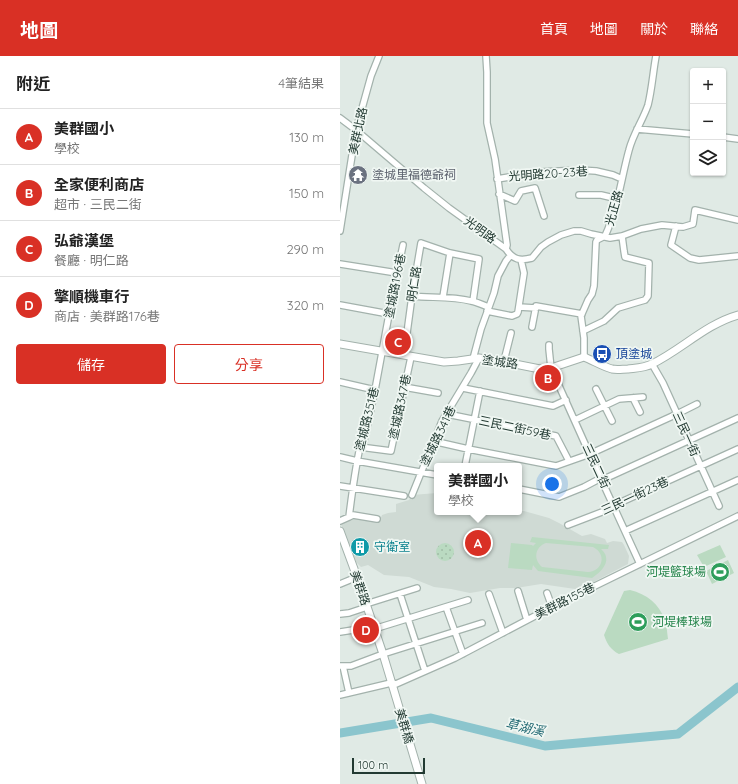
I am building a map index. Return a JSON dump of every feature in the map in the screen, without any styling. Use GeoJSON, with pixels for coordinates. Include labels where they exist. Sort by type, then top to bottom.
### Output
{"type":"FeatureCollection","features":[{"type":"Feature","properties":{"kind":"street","name":"美群北路"},"geometry":{"type":"LineString","coordinates":[[340,231],[356,130],[371,76],[379,56]]}},
{"type":"Feature","properties":{"kind":"street","name":"光明路"},"geometry":{"type":"LineString","coordinates":[[340,118],[436,198],[506,249],[507,245],[495,159],[487,123],[486,56]]}},
{"type":"Feature","properties":{"kind":"street","name":"光正路"},"geometry":{"type":"LineString","coordinates":[[584,356],[581,317],[592,294],[594,286],[596,242],[605,236],[611,224],[631,142],[643,118],[649,99],[656,56]]}},
{"type":"Feature","properties":{"kind":"street"},"geometry":{"type":"LineString","coordinates":[[340,123],[347,124]]}},
{"type":"Feature","properties":{"kind":"street"},"geometry":{"type":"LineString","coordinates":[[637,129],[690,134]]}},
{"type":"Feature","properties":{"kind":"street"},"geometry":{"type":"LineString","coordinates":[[726,137],[738,138]]}},
{"type":"Feature","properties":{"kind":"street","name":"光明路20-23巷"},"geometry":{"type":"LineString","coordinates":[[497,179],[540,172],[580,170],[596,171],[613,175],[622,180]]}},
{"type":"Feature","properties":{"kind":"street"},"geometry":{"type":"LineString","coordinates":[[499,194],[515,201],[521,191],[535,188],[544,216]]}},
{"type":"Feature","properties":{"kind":"street"},"geometry":{"type":"LineString","coordinates":[[579,195],[601,195],[618,198]]}},
{"type":"Feature","properties":{"kind":"street"},"geometry":{"type":"LineString","coordinates":[[506,249],[510,256],[521,260],[532,258],[541,247],[561,235],[581,231],[610,238],[622,236],[642,229],[662,226],[683,227],[693,224],[696,210],[738,220]]}},
{"type":"Feature","properties":{"kind":"street"},"geometry":{"type":"LineString","coordinates":[[676,226],[671,245],[690,258],[699,260],[738,256]]}},
{"type":"Feature","properties":{"kind":"street"},"geometry":{"type":"LineString","coordinates":[[583,331],[604,321],[618,308],[645,300],[648,296],[650,263],[625,257],[622,236]]}},
{"type":"Feature","properties":{"kind":"street","name":"明仁路"},"geometry":{"type":"LineString","coordinates":[[408,356],[412,296],[421,243],[450,253]]}},
{"type":"Feature","properties":{"kind":"street","name":"塗城路196巷"},"geometry":{"type":"LineString","coordinates":[[383,351],[403,245]]}},
{"type":"Feature","properties":{"kind":"street"},"geometry":{"type":"LineString","coordinates":[[443,298],[450,253],[479,260],[473,301]]}},
{"type":"Feature","properties":{"kind":"street"},"geometry":{"type":"LineString","coordinates":[[476,358],[498,276],[510,256]]}},
{"type":"Feature","properties":{"kind":"street"},"geometry":{"type":"LineString","coordinates":[[412,296],[473,301],[488,309],[512,316],[517,314],[519,307],[524,274],[521,260]]}},
{"type":"Feature","properties":{"kind":"street"},"geometry":{"type":"LineString","coordinates":[[340,264],[397,273]]}},
{"type":"Feature","properties":{"kind":"street"},"geometry":{"type":"LineString","coordinates":[[340,305],[389,314]]}},
{"type":"Feature","properties":{"kind":"street"},"geometry":{"type":"LineString","coordinates":[[519,307],[536,308],[536,306],[582,314]]}},
{"type":"Feature","properties":{"kind":"street"},"geometry":{"type":"LineString","coordinates":[[532,327],[536,308]]}},
{"type":"Feature","properties":{"kind":"street"},"geometry":{"type":"LineString","coordinates":[[584,356],[612,369],[644,367],[652,364],[697,335],[738,315]]}},
{"type":"Feature","properties":{"kind":"street"},"geometry":{"type":"LineString","coordinates":[[504,361],[511,333]]}},
{"type":"Feature","properties":{"kind":"street","name":"塗城路"},"geometry":{"type":"LineString","coordinates":[[340,344],[444,362],[476,358],[504,361],[545,370],[584,356]]}},
{"type":"Feature","properties":{"kind":"street","name":"三民二街"},"geometry":{"type":"LineString","coordinates":[[548,347],[551,368],[640,564]]}},
{"type":"Feature","properties":{"kind":"street","name":"塗城路351巷"},"geometry":{"type":"LineString","coordinates":[[349,517],[357,461],[360,447],[363,446],[383,351]]}},
{"type":"Feature","properties":{"kind":"street","name":"塗城路347巷"},"geometry":{"type":"LineString","coordinates":[[360,447],[391,451],[404,387],[408,356]]}},
{"type":"Feature","properties":{"kind":"street","name":"塗城路341巷"},"geometry":{"type":"LineString","coordinates":[[412,495],[442,421],[463,388],[476,358]]}},
{"type":"Feature","properties":{"kind":"street","name":"三民一街"},"geometry":{"type":"LineString","coordinates":[[652,364],[663,383],[719,506]]}},
{"type":"Feature","properties":{"kind":"street"},"geometry":{"type":"LineString","coordinates":[[340,382],[375,390]]}},
{"type":"Feature","properties":{"kind":"street"},"geometry":{"type":"LineString","coordinates":[[404,387],[438,393]]}},
{"type":"Feature","properties":{"kind":"street"},"geometry":{"type":"LineString","coordinates":[[463,388],[553,406],[566,400]]}},
{"type":"Feature","properties":{"kind":"street"},"geometry":{"type":"LineString","coordinates":[[596,390],[612,421]]}},
{"type":"Feature","properties":{"kind":"street"},"geometry":{"type":"LineString","coordinates":[[466,463],[480,391]]}},
{"type":"Feature","properties":{"kind":"street"},"geometry":{"type":"LineString","coordinates":[[575,420],[619,400],[643,396]]}},
{"type":"Feature","properties":{"kind":"street"},"geometry":{"type":"LineString","coordinates":[[633,398],[640,412]]}},
{"type":"Feature","properties":{"kind":"street"},"geometry":{"type":"LineString","coordinates":[[433,441],[556,466],[590,455],[697,404]]}},
{"type":"Feature","properties":{"kind":"street","name":"三民二街59巷"},"geometry":{"type":"LineString","coordinates":[[447,414],[556,436],[569,461]]}},
{"type":"Feature","properties":{"kind":"street"},"geometry":{"type":"LineString","coordinates":[[522,490],[559,497],[738,418]]}},
{"type":"Feature","properties":{"kind":"street","name":"三民一街23巷"},"geometry":{"type":"LineString","coordinates":[[568,525],[614,507],[617,504],[738,449]]}},
{"type":"Feature","properties":{"kind":"street"},"geometry":{"type":"LineString","coordinates":[[340,457],[434,474]]}},
{"type":"Feature","properties":{"kind":"street"},"geometry":{"type":"LineString","coordinates":[[625,531],[738,480]]}},
{"type":"Feature","properties":{"kind":"street"},"geometry":{"type":"LineString","coordinates":[[340,486],[404,496]]}},
{"type":"Feature","properties":{"kind":"street"},"geometry":{"type":"LineString","coordinates":[[340,521],[354,515],[377,519]]}},
{"type":"Feature","properties":{"kind":"street","name":"美群路155巷"},"geometry":{"type":"LineString","coordinates":[[340,695],[391,683],[396,684],[463,654],[552,607],[738,516]]}},
{"type":"Feature","properties":{"kind":"street","name":"美群路"},"geometry":{"type":"LineString","coordinates":[[340,531],[383,654],[393,691]]}},
{"type":"Feature","properties":{"kind":"street"},"geometry":{"type":"LineString","coordinates":[[340,584],[357,577]]}},
{"type":"Feature","properties":{"kind":"street"},"geometry":{"type":"LineString","coordinates":[[340,614],[349,613],[366,605],[417,588]]}},
{"type":"Feature","properties":{"kind":"street"},"geometry":{"type":"LineString","coordinates":[[518,591],[528,620]]}},
{"type":"Feature","properties":{"kind":"street"},"geometry":{"type":"LineString","coordinates":[[547,593],[552,607]]}},
{"type":"Feature","properties":{"kind":"street"},"geometry":{"type":"LineString","coordinates":[[400,594],[425,671]]}},
{"type":"Feature","properties":{"kind":"street"},"geometry":{"type":"LineString","coordinates":[[489,594],[503,633]]}},
{"type":"Feature","properties":{"kind":"street"},"geometry":{"type":"LineString","coordinates":[[374,629],[468,600]]}},
{"type":"Feature","properties":{"kind":"street"},"geometry":{"type":"LineString","coordinates":[[446,607],[463,654]]}},
{"type":"Feature","properties":{"kind":"street"},"geometry":{"type":"LineString","coordinates":[[340,632],[353,630],[371,621]]}},
{"type":"Feature","properties":{"kind":"street"},"geometry":{"type":"LineString","coordinates":[[349,693],[341,666],[351,666],[383,654],[482,624]]}},
{"type":"Feature","properties":{"kind":"street","name":"美群橋"},"geometry":{"type":"LineString","coordinates":[[393,691],[422,784]]}},
{"type":"Feature","properties":{"kind":"shaded area"},"geometry":{"type":"Polygon","coordinates":[[[434,493],[434,515],[522,515],[522,511],[524,511],[549,518],[582,536],[591,534],[605,539],[607,543],[613,541],[622,542],[629,556],[628,564],[580,589],[541,584],[470,593],[434,587],[409,577],[384,575],[368,565],[361,567],[356,562],[340,522],[353,517],[380,520],[382,515],[396,512],[396,504],[409,500],[412,495],[434,493]]]}},
{"type":"Feature","properties":{"kind":"green space"},"geometry":{"type":"Polygon","coordinates":[[[532,537],[609,545],[608,549],[601,549],[606,556],[606,564],[600,572],[592,578],[538,571],[533,565],[532,570],[508,568],[511,543],[533,546],[536,543],[530,542],[532,537]],[[546,543],[539,547],[536,557],[542,567],[588,572],[597,569],[602,558],[593,547],[546,543]]]}},
{"type":"Feature","properties":{"kind":"green space"},"geometry":{"type":"Polygon","coordinates":[[[445,543],[449,544],[453,548],[453,556],[449,560],[445,561],[441,560],[437,556],[436,552],[437,548],[441,544],[445,543]]]}},
{"type":"Feature","properties":{"kind":"green space","name":"河堤籃球場"},"geometry":{"type":"Polygon","coordinates":[[[720,545],[726,557],[704,567],[697,555],[720,545]]]}},
{"type":"Feature","properties":{"kind":"green space","name":"河堤籃球場"},"geometry":{"type":"Polygon","coordinates":[[[728,560],[734,573],[712,584],[706,571],[728,560]]]}},
{"type":"Feature","properties":{"kind":"green space","name":"河堤棒球場"},"geometry":{"type":"Polygon","coordinates":[[[630,590],[642,594],[652,600],[656,605],[666,622],[668,639],[619,654],[614,651],[606,641],[604,635],[624,591],[630,590]]]}},
{"type":"Feature","properties":{"kind":"waterway","name":"草湖溪"},"geometry":{"type":"LineString","coordinates":[[340,733],[431,718],[545,746],[678,734],[738,687]]}},
{"type":"Feature","properties":{"kind":"place","name":"塗城里福德爺祠"},"geometry":{"type":"Point","coordinates":[358,175]}},
{"type":"Feature","properties":{"kind":"place","name":"弘爺漢堡"},"geometry":{"type":"Point","coordinates":[398,342]}},
{"type":"Feature","properties":{"kind":"place","name":"頂塗城"},"geometry":{"type":"Point","coordinates":[602,354]}},
{"type":"Feature","properties":{"kind":"place","name":"全家便利商店"},"geometry":{"type":"Point","coordinates":[548,378]}},
{"type":"Feature","properties":{"kind":"place","name":"美群國小"},"geometry":{"type":"Point","coordinates":[478,543]}},
{"type":"Feature","properties":{"kind":"place","name":"守衛室"},"geometry":{"type":"Point","coordinates":[360,547]}},
{"type":"Feature","properties":{"kind":"place","name":"河堤籃球場"},"geometry":{"type":"Point","coordinates":[720,572]}},
{"type":"Feature","properties":{"kind":"place","name":"河堤棒球場"},"geometry":{"type":"Point","coordinates":[638,622]}},
{"type":"Feature","properties":{"kind":"place","name":"擎順機車行"},"geometry":{"type":"Point","coordinates":[366,630]}}]}
